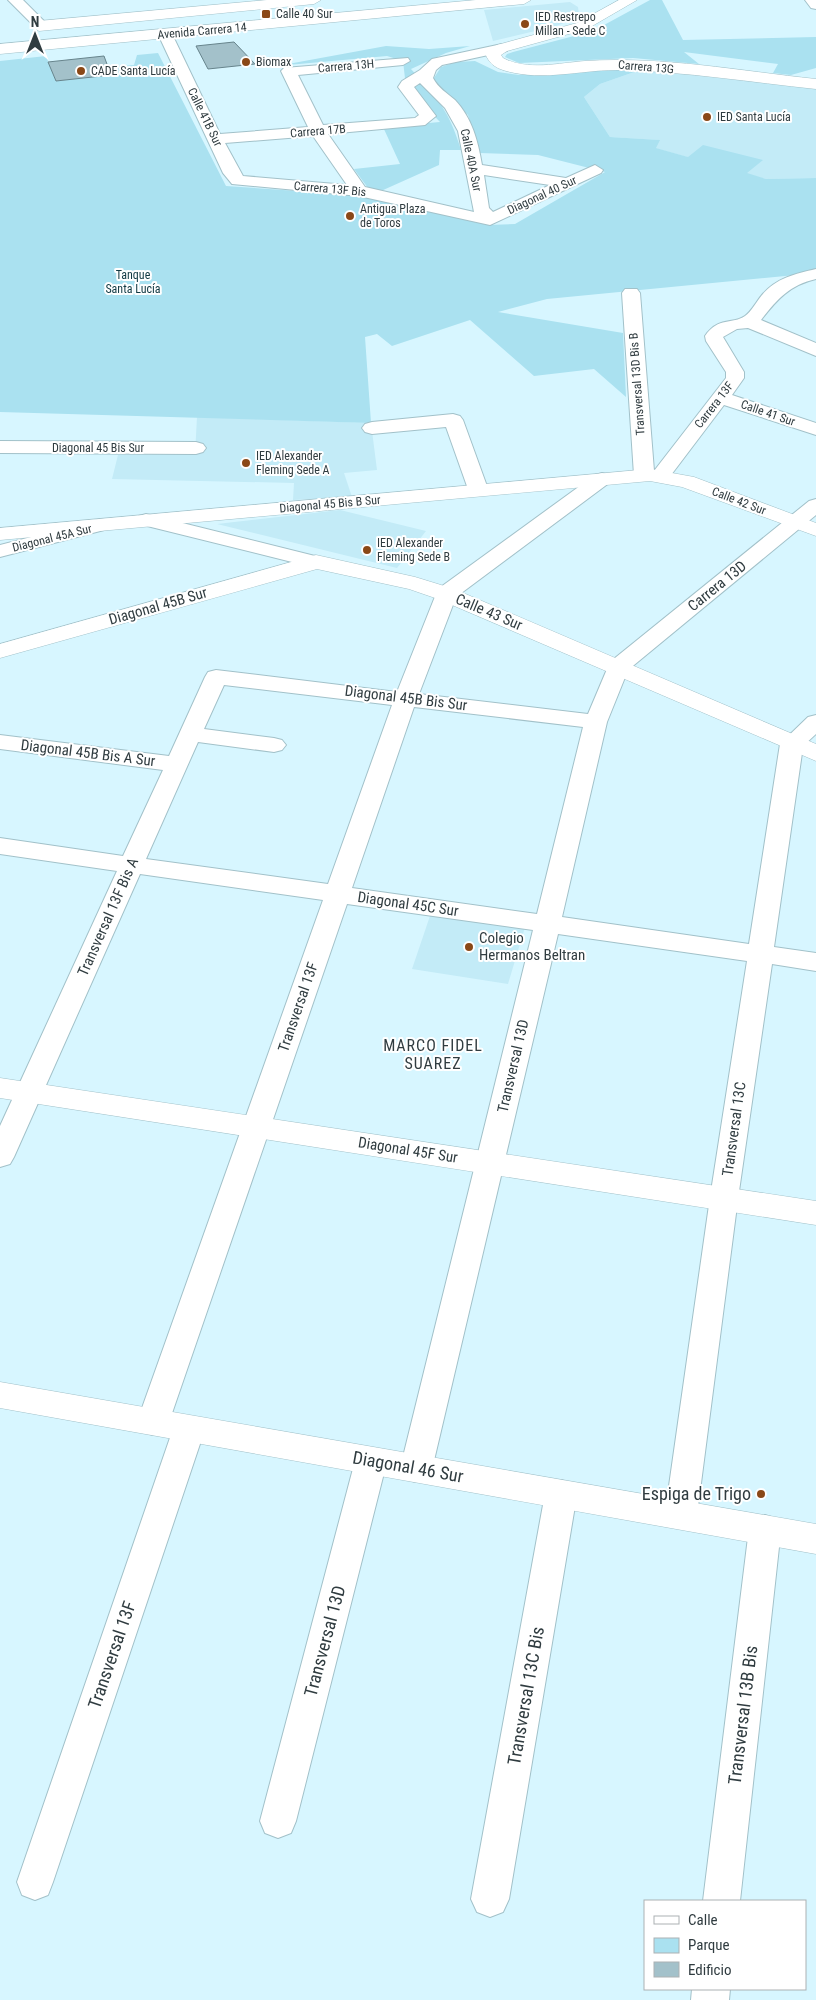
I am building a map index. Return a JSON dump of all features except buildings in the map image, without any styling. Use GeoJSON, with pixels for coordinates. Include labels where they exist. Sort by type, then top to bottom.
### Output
{"type":"FeatureCollection","features":[{"type":"Feature","properties":{"kind":"street"},"geometry":{"type":"LineString","coordinates":[[15,0],[42,26]]}},
{"type":"Feature","properties":{"kind":"street","name":"Avenida Carrera 14"},"geometry":{"type":"LineString","coordinates":[[25,28],[314,0]]}},
{"type":"Feature","properties":{"kind":"street","name":"Avenida Carrera 14"},"geometry":{"type":"LineString","coordinates":[[0,49],[524,0]]}},
{"type":"Feature","properties":{"kind":"street"},"geometry":{"type":"LineString","coordinates":[[429,68],[448,59],[502,48],[582,26],[630,0]]}},
{"type":"Feature","properties":{"kind":"street"},"geometry":{"type":"LineString","coordinates":[[812,0],[816,5]]}},
{"type":"Feature","properties":{"kind":"street","name":"Calle 41B Sur"},"geometry":{"type":"LineString","coordinates":[[165,34],[231,173]]}},
{"type":"Feature","properties":{"kind":"street","name":"Carrera 13G"},"geometry":{"type":"LineString","coordinates":[[502,48],[493,53],[496,61],[508,67],[629,65],[816,84]]}},
{"type":"Feature","properties":{"kind":"street","name":"Carrera 13H"},"geometry":{"type":"LineString","coordinates":[[318,131],[289,71],[403,61]]}},
{"type":"Feature","properties":{"kind":"street","name":"Carrera 17B"},"geometry":{"type":"LineString","coordinates":[[216,139],[419,122],[428,116],[406,88],[407,84],[426,73],[429,68]]}},
{"type":"Feature","properties":{"kind":"street","name":"Calle 40A Sur"},"geometry":{"type":"LineString","coordinates":[[429,68],[425,78],[428,84],[454,108],[464,124],[481,210],[490,220]]}},
{"type":"Feature","properties":{"kind":"street"},"geometry":{"type":"LineString","coordinates":[[318,131],[359,191]]}},
{"type":"Feature","properties":{"kind":"street"},"geometry":{"type":"LineString","coordinates":[[473,168],[568,183]]}},
{"type":"Feature","properties":{"kind":"street","name":"Diagonal 40 Sur"},"geometry":{"type":"LineString","coordinates":[[490,220],[595,170]]}},
{"type":"Feature","properties":{"kind":"street","name":"Carrera 13F Bis"},"geometry":{"type":"LineString","coordinates":[[231,173],[238,181],[359,191],[490,220]]}},
{"type":"Feature","properties":{"kind":"street"},"geometry":{"type":"LineString","coordinates":[[816,274],[793,279],[778,288],[750,322],[816,350]]}},
{"type":"Feature","properties":{"kind":"street","name":"Transversal 13D Bis B"},"geometry":{"type":"LineString","coordinates":[[631,293],[652,475]]}},
{"type":"Feature","properties":{"kind":"street","name":"Carrera 13F"},"geometry":{"type":"LineString","coordinates":[[652,475],[735,378],[735,372],[714,336],[732,325],[750,322]]}},
{"type":"Feature","properties":{"kind":"street","name":"Calle 41 Sur"},"geometry":{"type":"LineString","coordinates":[[720,396],[816,429]]}},
{"type":"Feature","properties":{"kind":"street"},"geometry":{"type":"LineString","coordinates":[[372,428],[453,420],[478,489]]}},
{"type":"Feature","properties":{"kind":"street","name":"Diagonal 45 Bis Sur"},"geometry":{"type":"LineString","coordinates":[[0,447],[196,448]]}},
{"type":"Feature","properties":{"kind":"street","name":"Diagonal 45 Bis B Sur"},"geometry":{"type":"LineString","coordinates":[[0,534],[478,489],[652,475]]}},
{"type":"Feature","properties":{"kind":"street","name":"Calle 42 Sur"},"geometry":{"type":"LineString","coordinates":[[652,475],[687,481],[816,530]]}},
{"type":"Feature","properties":{"kind":"street"},"geometry":{"type":"LineString","coordinates":[[446,594],[602,479]]}},
{"type":"Feature","properties":{"kind":"street","name":"Carrera 13D"},"geometry":{"type":"LineString","coordinates":[[618,667],[816,505]]}},
{"type":"Feature","properties":{"kind":"street","name":"Calle 43 Sur"},"geometry":{"type":"LineString","coordinates":[[146,520],[316,562],[415,584],[446,594],[804,748]]}},
{"type":"Feature","properties":{"kind":"street","name":"Diagonal 45A Sur"},"geometry":{"type":"LineString","coordinates":[[0,551],[104,524]]}},
{"type":"Feature","properties":{"kind":"street","name":"Diagonal 45B Sur"},"geometry":{"type":"LineString","coordinates":[[0,650],[316,562]]}},
{"type":"Feature","properties":{"kind":"street","name":"Transversal 13F"},"geometry":{"type":"LineString","coordinates":[[153,1422],[406,698],[446,594]]}},
{"type":"Feature","properties":{"kind":"street","name":"Transversal 13D"},"geometry":{"type":"LineString","coordinates":[[416,1469],[596,722],[618,667]]}},
{"type":"Feature","properties":{"kind":"street","name":"Diagonal 45B Bis Sur"},"geometry":{"type":"LineString","coordinates":[[216,677],[596,722]]}},
{"type":"Feature","properties":{"kind":"street","name":"Transversal 13F Bis A"},"geometry":{"type":"LineString","coordinates":[[0,1157],[216,677]]}},
{"type":"Feature","properties":{"kind":"street"},"geometry":{"type":"LineString","coordinates":[[804,748],[816,722]]}},
{"type":"Feature","properties":{"kind":"street"},"geometry":{"type":"LineString","coordinates":[[191,734],[274,745]]}},
{"type":"Feature","properties":{"kind":"street","name":"Diagonal 45B Bis A Sur"},"geometry":{"type":"LineString","coordinates":[[0,742],[176,764]]}},
{"type":"Feature","properties":{"kind":"street","name":"Transversal 13C"},"geometry":{"type":"LineString","coordinates":[[681,1514],[724,1198],[760,954],[804,748]]}},
{"type":"Feature","properties":{"kind":"street","name":"Diagonal 45C Sur"},"geometry":{"type":"LineString","coordinates":[[0,846],[816,962]]}},
{"type":"Feature","properties":{"kind":"street","name":"Diagonal 45F Sur"},"geometry":{"type":"LineString","coordinates":[[0,1088],[816,1212]]}},
{"type":"Feature","properties":{"kind":"street","name":"Diagonal 46 Sur"},"geometry":{"type":"LineString","coordinates":[[0,1396],[816,1539]]}},
{"type":"Feature","properties":{"kind":"street","name":"Transversal 13F"},"geometry":{"type":"LineString","coordinates":[[35,1882],[189,1429]]}},
{"type":"Feature","properties":{"kind":"street","name":"Transversal 13D"},"geometry":{"type":"LineString","coordinates":[[278,1821],[371,1461]]}},
{"type":"Feature","properties":{"kind":"street","name":"Transversal 13C Bis"},"geometry":{"type":"LineString","coordinates":[[490,1899],[561,1494]]}},
{"type":"Feature","properties":{"kind":"street","name":"Transversal 13B Bis"},"geometry":{"type":"LineString","coordinates":[[721,1900],[765,1529]]}},
{"type":"Feature","properties":{"kind":"shaded area","name":"IED Restrepo Millan - Sede C"},"geometry":{"type":"Polygon","coordinates":[[[570,2],[578,7],[579,15],[569,21],[556,26],[493,41],[484,10],[570,2]]]}},
{"type":"Feature","properties":{"kind":"shaded area","name":"IED Santa Lucía"},"geometry":{"type":"Polygon","coordinates":[[[640,70],[816,88],[816,178],[766,179],[655,148],[659,140],[610,137],[584,97],[600,84],[640,70]]]}},
{"type":"Feature","properties":{"kind":"shaded area","name":"IED Alexander Fleming Sede A"},"geometry":{"type":"Polygon","coordinates":[[[197,417],[371,423],[377,470],[344,473],[352,497],[293,500],[294,483],[112,479],[118,455],[195,454],[197,417]]]}},
{"type":"Feature","properties":{"kind":"shaded area","name":"IED Alexander Fleming Sede B"},"geometry":{"type":"Polygon","coordinates":[[[340,510],[426,531],[397,568],[217,524],[340,510]]]}},
{"type":"Feature","properties":{"kind":"shaded area","name":"Colegio Hermanos Beltran"},"geometry":{"type":"Polygon","coordinates":[[[432,910],[526,924],[508,984],[412,969],[432,910]]]}},
{"type":"Feature","properties":{"kind":"green space"},"geometry":{"type":"Polygon","coordinates":[[[650,0],[662,0],[683,40],[816,37],[816,68],[791,75],[773,73],[778,64],[684,52],[699,64],[633,58],[519,63],[505,57],[513,52],[593,31],[650,0]]]}},
{"type":"Feature","properties":{"kind":"green space"},"geometry":{"type":"Polygon","coordinates":[[[386,46],[429,49],[470,46],[446,53],[411,69],[442,106],[457,136],[461,150],[440,150],[439,165],[381,191],[368,188],[354,169],[400,164],[383,127],[440,122],[406,87],[403,61],[387,56],[277,66],[386,46]]]}},
{"type":"Feature","properties":{"kind":"green space","name":"Tanque Santa Lucía"},"geometry":{"type":"Polygon","coordinates":[[[158,53],[226,186],[355,195],[488,225],[515,224],[605,172],[538,155],[479,153],[468,115],[432,81],[441,67],[456,62],[475,61],[498,72],[519,75],[621,69],[640,70],[600,84],[584,97],[610,137],[660,140],[656,148],[688,157],[703,145],[763,160],[747,173],[766,179],[816,178],[816,273],[547,299],[498,312],[623,333],[626,397],[594,369],[534,376],[470,320],[392,346],[377,334],[365,337],[371,423],[0,412],[0,61],[46,56],[56,81],[110,75],[108,67],[134,65],[137,55],[158,53]]]}},
{"type":"Feature","properties":{"kind":"place","name":"Calle 40 Sur"},"geometry":{"type":"Point","coordinates":[266,14]}},
{"type":"Feature","properties":{"kind":"place","name":"IED Restrepo Millan - Sede C"},"geometry":{"type":"Point","coordinates":[525,24]}},
{"type":"Feature","properties":{"kind":"place","name":"Biomax"},"geometry":{"type":"Point","coordinates":[246,62]}},
{"type":"Feature","properties":{"kind":"place","name":"CADE Santa Lucía"},"geometry":{"type":"Point","coordinates":[81,71]}},
{"type":"Feature","properties":{"kind":"place","name":"IED Santa Lucía"},"geometry":{"type":"Point","coordinates":[707,117]}},
{"type":"Feature","properties":{"kind":"place","name":"Antigua Plaza de Toros"},"geometry":{"type":"Point","coordinates":[350,216]}},
{"type":"Feature","properties":{"kind":"place","name":"IED Alexander Fleming Sede A"},"geometry":{"type":"Point","coordinates":[246,463]}},
{"type":"Feature","properties":{"kind":"place","name":"IED Alexander Fleming Sede B"},"geometry":{"type":"Point","coordinates":[367,550]}},
{"type":"Feature","properties":{"kind":"place","name":"Colegio Hermanos Beltran"},"geometry":{"type":"Point","coordinates":[469,947]}},
{"type":"Feature","properties":{"kind":"place","name":"Espiga de Trigo"},"geometry":{"type":"Point","coordinates":[761,1494]}},
{"type":"Feature","properties":{"kind":"district","name":"MARCO FIDEL SUAREZ"},"geometry":{"type":"Point","coordinates":[433,1054]}}]}
